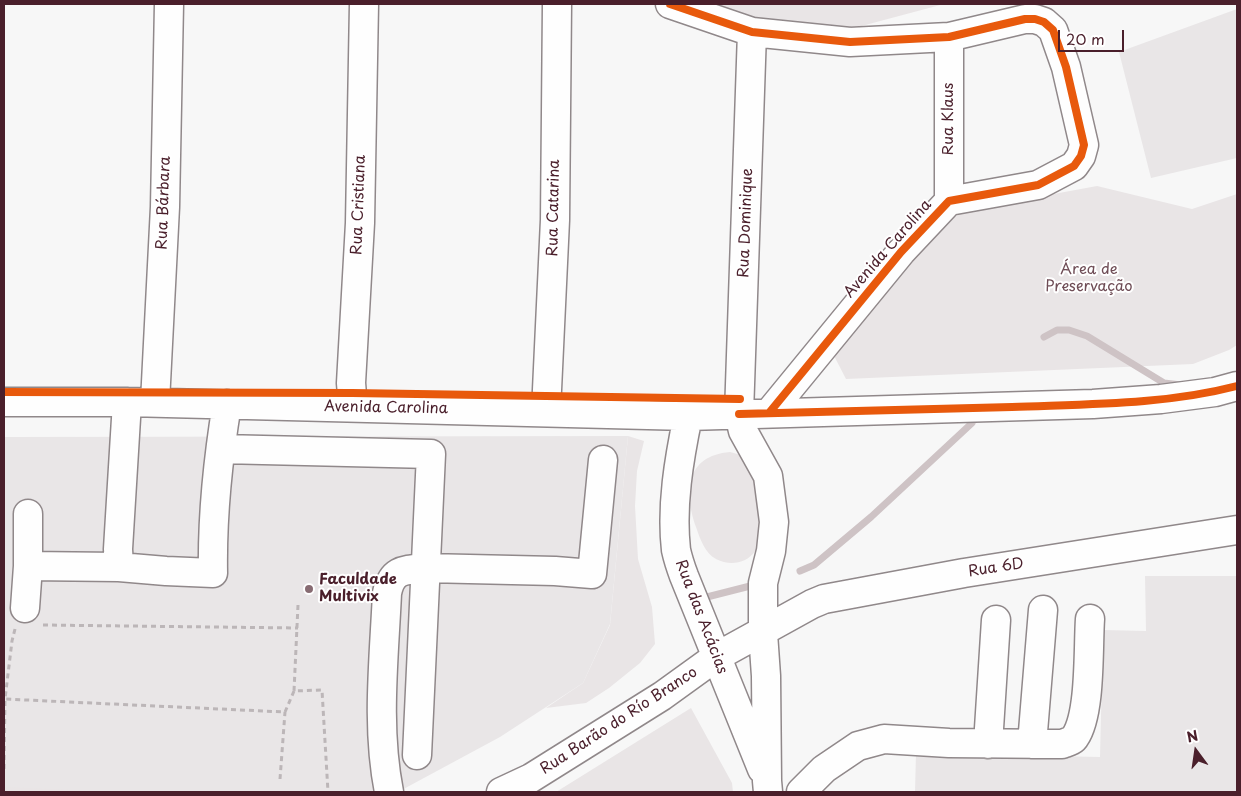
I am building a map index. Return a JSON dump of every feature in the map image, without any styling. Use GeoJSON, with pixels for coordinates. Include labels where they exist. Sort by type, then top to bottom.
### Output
{"type":"FeatureCollection","features":[{"type":"Feature","properties":{"kind":"street","name":"Rua Bárbara"},"geometry":{"type":"LineString","coordinates":[[155,402],[165,208],[169,4]]}},
{"type":"Feature","properties":{"kind":"street","name":"Rua Cristiana"},"geometry":{"type":"LineString","coordinates":[[352,407],[351,383],[360,223],[364,4]]}},
{"type":"Feature","properties":{"kind":"street","name":"Rua Catarina"},"geometry":{"type":"LineString","coordinates":[[546,411],[555,220],[557,4]]}},
{"type":"Feature","properties":{"kind":"street"},"geometry":{"type":"LineString","coordinates":[[670,4],[752,32],[850,42],[949,38]]}},
{"type":"Feature","properties":{"kind":"street","name":"Avenida Carolina"},"geometry":{"type":"LineString","coordinates":[[769,413],[901,252],[949,201],[1038,185],[1074,166],[1081,156],[1084,145],[1066,67],[1053,30],[1044,22],[1035,19],[1025,19],[949,38]]}},
{"type":"Feature","properties":{"kind":"street","name":"Rua Dominique"},"geometry":{"type":"LineString","coordinates":[[739,414],[752,32]]}},
{"type":"Feature","properties":{"kind":"street","name":"Rua Klaus"},"geometry":{"type":"LineString","coordinates":[[949,38],[949,201]]}},
{"type":"Feature","properties":{"kind":"street","name":"Avenida Carolina"},"geometry":{"type":"LineString","coordinates":[[4,402],[155,402],[688,416],[1093,404],[1161,399],[1215,392],[1237,386]]}},
{"type":"Feature","properties":{"kind":"street"},"geometry":{"type":"LineString","coordinates":[[119,567],[118,549],[127,402]]}},
{"type":"Feature","properties":{"kind":"street"},"geometry":{"type":"LineString","coordinates":[[28,566],[119,567],[213,573],[212,538],[227,404]]}},
{"type":"Feature","properties":{"kind":"street","name":"Rua das Acácias"},"geometry":{"type":"LineString","coordinates":[[739,414],[743,432],[768,476],[774,522],[771,551],[763,583],[768,786]]}},
{"type":"Feature","properties":{"kind":"street","name":"Rua das Acácias"},"geometry":{"type":"LineString","coordinates":[[688,416],[677,479],[674,526],[677,553],[684,576],[768,786]]}},
{"type":"Feature","properties":{"kind":"street"},"geometry":{"type":"LineString","coordinates":[[221,449],[431,454],[417,755]]}},
{"type":"Feature","properties":{"kind":"street"},"geometry":{"type":"LineString","coordinates":[[389,792],[382,751],[381,719],[389,582],[395,574],[408,569],[426,568],[555,571],[592,574],[603,460]]}},
{"type":"Feature","properties":{"kind":"street"},"geometry":{"type":"LineString","coordinates":[[26,619],[28,514]]}},
{"type":"Feature","properties":{"kind":"street","name":"Rua 6D"},"geometry":{"type":"LineString","coordinates":[[763,632],[824,599],[964,573],[1237,530]]}},
{"type":"Feature","properties":{"kind":"street"},"geometry":{"type":"LineString","coordinates":[[1032,744],[1042,610]]}},
{"type":"Feature","properties":{"kind":"street"},"geometry":{"type":"LineString","coordinates":[[801,792],[824,769],[858,746],[884,739],[949,743],[1062,744],[1074,739],[1082,724],[1086,695],[1090,619]]}},
{"type":"Feature","properties":{"kind":"street"},"geometry":{"type":"LineString","coordinates":[[988,744],[996,620]]}},
{"type":"Feature","properties":{"kind":"street","name":"Rua Barão do Río Branco"},"geometry":{"type":"LineString","coordinates":[[501,792],[531,778],[662,696],[716,657],[763,632]]}},
{"type":"Feature","properties":{"kind":"path"},"geometry":{"type":"LineString","coordinates":[[280,780],[285,712],[294,691],[298,605]]}},
{"type":"Feature","properties":{"kind":"path"},"geometry":{"type":"LineString","coordinates":[[4,769],[5,699],[12,641],[26,619],[298,628]]}},
{"type":"Feature","properties":{"kind":"path"},"geometry":{"type":"LineString","coordinates":[[294,691],[322,690],[328,792]]}},
{"type":"Feature","properties":{"kind":"path"},"geometry":{"type":"LineString","coordinates":[[5,699],[285,712]]}},
{"type":"Feature","properties":{"kind":"shaded area"},"geometry":{"type":"Polygon","coordinates":[[[1237,9],[1237,158],[1151,178],[1119,52],[1237,9]]]}},
{"type":"Feature","properties":{"kind":"shaded area","name":"Faculdade Multivix"},"geometry":{"type":"Polygon","coordinates":[[[628,436],[610,624],[583,683],[500,737],[398,792],[4,792],[4,437],[628,436]]]}},
{"type":"Feature","properties":{"kind":"shaded area"},"geometry":{"type":"Polygon","coordinates":[[[1145,576],[1237,576],[1237,792],[915,792],[916,753],[1100,757],[1103,630],[1146,631],[1145,576]]]}},
{"type":"Feature","properties":{"kind":"green space"},"geometry":{"type":"Polygon","coordinates":[[[689,4],[944,4],[824,36],[689,4]]]}},
{"type":"Feature","properties":{"kind":"green space","name":"Área de Preservação"},"geometry":{"type":"Polygon","coordinates":[[[1097,186],[1192,209],[1237,194],[1237,345],[1193,364],[846,379],[830,348],[874,297],[955,217],[967,210],[1097,186]]]}},
{"type":"Feature","properties":{"kind":"green space"},"geometry":{"type":"Polygon","coordinates":[[[628,436],[644,441],[637,471],[635,506],[638,559],[652,607],[655,644],[640,663],[609,688],[586,703],[546,708],[583,683],[610,625],[628,436]]]}},
{"type":"Feature","properties":{"kind":"green space"},"geometry":{"type":"Polygon","coordinates":[[[4,437],[6,612],[4,677],[4,437]]]}},
{"type":"Feature","properties":{"kind":"green space"},"geometry":{"type":"Polygon","coordinates":[[[730,452],[741,455],[758,470],[760,501],[761,539],[759,545],[748,559],[735,563],[716,559],[703,545],[692,514],[690,501],[692,478],[696,468],[704,460],[715,455],[730,452]]]}},
{"type":"Feature","properties":{"kind":"green space"},"geometry":{"type":"Polygon","coordinates":[[[691,708],[732,783],[733,792],[556,792],[691,708]]]}},
{"type":"Feature","properties":{"kind":"green space"},"geometry":{"type":"Polygon","coordinates":[[[4,787],[114,792],[4,792],[4,787]]]}},
{"type":"Feature","properties":{"kind":"waterway"},"geometry":{"type":"LineString","coordinates":[[1044,337],[1057,330],[1069,330],[1087,336],[1164,383],[1181,385]]}},
{"type":"Feature","properties":{"kind":"waterway"},"geometry":{"type":"LineString","coordinates":[[800,571],[814,565],[871,517],[972,423]]}},
{"type":"Feature","properties":{"kind":"waterway"},"geometry":{"type":"LineString","coordinates":[[703,598],[758,584]]}},
{"type":"Feature","properties":{"kind":"cycle path"},"geometry":{"type":"LineString","coordinates":[[670,4],[752,32],[850,42],[949,37],[1025,19],[1035,19],[1044,22],[1053,30],[1066,67],[1084,145],[1081,156],[1074,166],[1038,185],[949,201],[901,252],[769,413]]}},
{"type":"Feature","properties":{"kind":"cycle path"},"geometry":{"type":"LineString","coordinates":[[739,414],[1096,404],[1181,397],[1237,386]]}},
{"type":"Feature","properties":{"kind":"cycle path"},"geometry":{"type":"LineString","coordinates":[[4,392],[352,393],[740,399]]}},
{"type":"Feature","properties":{"kind":"place","name":"Faculdade Multivix"},"geometry":{"type":"Point","coordinates":[309,589]}}]}
